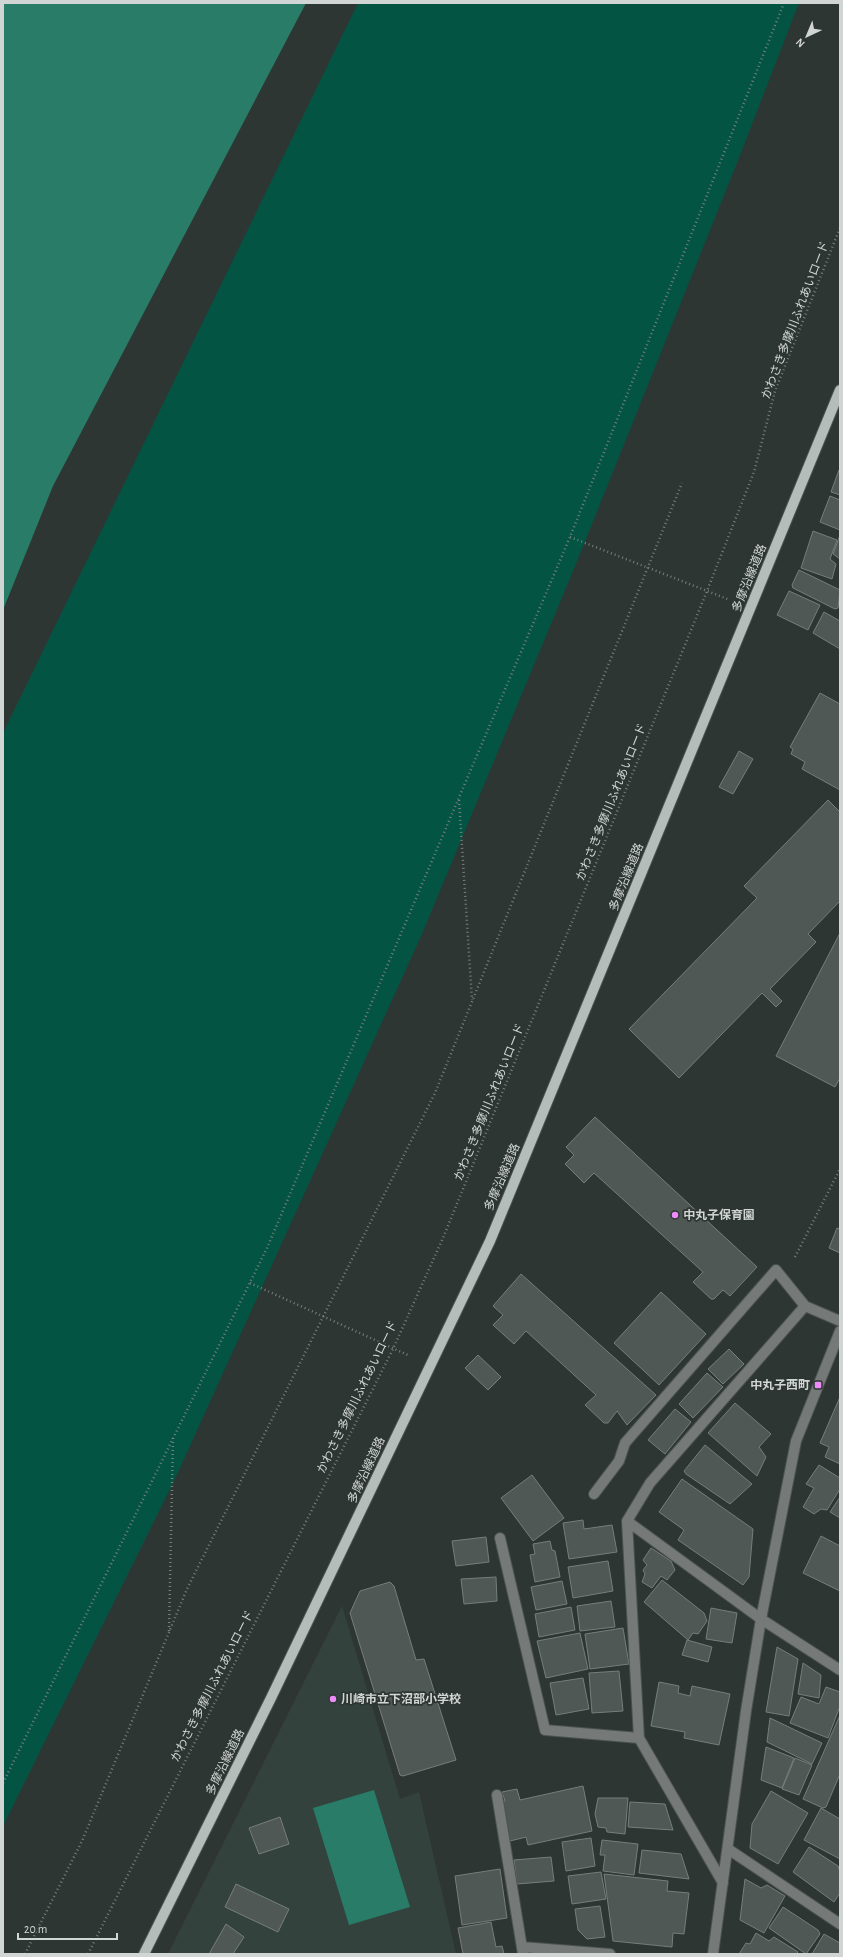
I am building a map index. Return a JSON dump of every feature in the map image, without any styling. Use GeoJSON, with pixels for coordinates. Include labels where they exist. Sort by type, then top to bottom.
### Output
{"type":"FeatureCollection","features":[{"type":"Feature","properties":{"kind":"main road","name":"多摩沿線道路"},"geometry":{"type":"LineString","coordinates":[[144,1954],[272,1698],[490,1241],[840,390]]}},
{"type":"Feature","properties":{"kind":"street"},"geometry":{"type":"LineString","coordinates":[[594,1494],[619,1461],[625,1443],[776,1270],[784,1278],[805,1306],[840,1321]]}},
{"type":"Feature","properties":{"kind":"street"},"geometry":{"type":"LineString","coordinates":[[722,1883],[639,1738],[626,1521],[650,1483],[805,1306]]}},
{"type":"Feature","properties":{"kind":"street"},"geometry":{"type":"LineString","coordinates":[[713,1954],[746,1711],[761,1619],[796,1441],[840,1331]]}},
{"type":"Feature","properties":{"kind":"street"},"geometry":{"type":"LineString","coordinates":[[626,1521],[761,1619],[840,1670]]}},
{"type":"Feature","properties":{"kind":"street"},"geometry":{"type":"LineString","coordinates":[[500,1538],[545,1730],[639,1738]]}},
{"type":"Feature","properties":{"kind":"street"},"geometry":{"type":"LineString","coordinates":[[497,1795],[522,1950],[610,1954]]}},
{"type":"Feature","properties":{"kind":"street"},"geometry":{"type":"LineString","coordinates":[[728,1849],[840,1924]]}},
{"type":"Feature","properties":{"kind":"path"},"geometry":{"type":"LineString","coordinates":[[3,1783],[267,1248],[570,537],[784,3]]}},
{"type":"Feature","properties":{"kind":"path","name":"かわさき多摩川ふれあいロード"},"geometry":{"type":"LineString","coordinates":[[88,1954],[393,1349],[443,1238],[707,591],[754,472],[775,391],[840,228]]}},
{"type":"Feature","properties":{"kind":"path"},"geometry":{"type":"LineString","coordinates":[[25,1954],[82,1840],[187,1589],[435,1093],[682,483]]}},
{"type":"Feature","properties":{"kind":"path"},"geometry":{"type":"LineString","coordinates":[[570,537],[707,591]]}},
{"type":"Feature","properties":{"kind":"path"},"geometry":{"type":"LineString","coordinates":[[459,799],[472,1003]]}},
{"type":"Feature","properties":{"kind":"path"},"geometry":{"type":"LineString","coordinates":[[784,1278],[840,1169]]}},
{"type":"Feature","properties":{"kind":"path"},"geometry":{"type":"LineString","coordinates":[[250,1283],[393,1349]]}},
{"type":"Feature","properties":{"kind":"path"},"geometry":{"type":"LineString","coordinates":[[168,1634],[173,1437]]}},
{"type":"Feature","properties":{"kind":"shaded area"},"geometry":{"type":"Polygon","coordinates":[[[3,3],[306,3],[53,486],[3,610],[3,3]]]}},
{"type":"Feature","properties":{"kind":"shaded area"},"geometry":{"type":"Polygon","coordinates":[[[358,3],[799,3],[737,163],[578,559],[422,934],[175,1479],[3,1826],[3,733],[358,3]]]}},
{"type":"Feature","properties":{"kind":"shaded area","name":"川崎市立下沼部小学校"},"geometry":{"type":"Polygon","coordinates":[[[342,1606],[400,1799],[419,1792],[456,1954],[168,1954],[342,1606]]]}},
{"type":"Feature","properties":{"kind":"shaded area"},"geometry":{"type":"Polygon","coordinates":[[[374,1790],[410,1907],[349,1925],[313,1808],[374,1790]]]}},
{"type":"Feature","properties":{"kind":"building"},"geometry":{"type":"Polygon","coordinates":[[[840,470],[840,495],[831,492],[840,470]]]}},
{"type":"Feature","properties":{"kind":"building"},"geometry":{"type":"Polygon","coordinates":[[[830,496],[840,500],[840,530],[820,522],[830,496]]]}},
{"type":"Feature","properties":{"kind":"building"},"geometry":{"type":"Polygon","coordinates":[[[813,531],[837,540],[830,559],[836,564],[832,579],[801,568],[813,531]]]}},
{"type":"Feature","properties":{"kind":"building"},"geometry":{"type":"Polygon","coordinates":[[[840,535],[840,559],[833,554],[840,535]]]}},
{"type":"Feature","properties":{"kind":"building"},"geometry":{"type":"Polygon","coordinates":[[[799,570],[840,590],[838,608],[835,609],[793,588],[792,585],[799,570]]]}},
{"type":"Feature","properties":{"kind":"building"},"geometry":{"type":"Polygon","coordinates":[[[789,591],[820,605],[808,630],[777,615],[789,591]]]}},
{"type":"Feature","properties":{"kind":"building"},"geometry":{"type":"Polygon","coordinates":[[[824,612],[840,621],[840,649],[813,633],[824,612]]]}},
{"type":"Feature","properties":{"kind":"building"},"geometry":{"type":"Polygon","coordinates":[[[820,693],[840,704],[840,790],[802,769],[805,762],[791,754],[793,749],[790,747],[820,693]]]}},
{"type":"Feature","properties":{"kind":"building"},"geometry":{"type":"Polygon","coordinates":[[[739,751],[753,759],[733,794],[719,787],[739,751]]]}},
{"type":"Feature","properties":{"kind":"building"},"geometry":{"type":"Polygon","coordinates":[[[828,800],[840,812],[840,901],[808,934],[816,942],[770,989],[782,1001],[776,1007],[762,993],[679,1078],[629,1029],[757,898],[744,886],[828,800]]]}},
{"type":"Feature","properties":{"kind":"building"},"geometry":{"type":"Polygon","coordinates":[[[840,933],[840,1078],[835,1087],[776,1056],[840,933]]]}},
{"type":"Feature","properties":{"kind":"building"},"geometry":{"type":"Polygon","coordinates":[[[595,1117],[757,1267],[730,1296],[723,1290],[714,1299],[711,1299],[693,1282],[703,1272],[594,1173],[584,1183],[565,1164],[574,1155],[566,1147],[595,1117]]]}},
{"type":"Feature","properties":{"kind":"building"},"geometry":{"type":"Polygon","coordinates":[[[837,1228],[840,1229],[840,1253],[829,1248],[837,1228]]]}},
{"type":"Feature","properties":{"kind":"building"},"geometry":{"type":"Polygon","coordinates":[[[521,1274],[656,1395],[627,1425],[617,1411],[608,1423],[604,1423],[585,1405],[596,1395],[526,1331],[514,1344],[493,1325],[503,1315],[493,1306],[521,1274]]]}},
{"type":"Feature","properties":{"kind":"building"},"geometry":{"type":"Polygon","coordinates":[[[661,1292],[706,1334],[659,1385],[614,1343],[661,1292]]]}},
{"type":"Feature","properties":{"kind":"building"},"geometry":{"type":"Polygon","coordinates":[[[729,1349],[744,1364],[723,1384],[708,1369],[729,1349]]]}},
{"type":"Feature","properties":{"kind":"building"},"geometry":{"type":"Polygon","coordinates":[[[478,1355],[501,1377],[488,1390],[465,1368],[478,1355]]]}},
{"type":"Feature","properties":{"kind":"building"},"geometry":{"type":"Polygon","coordinates":[[[707,1373],[723,1387],[693,1418],[679,1404],[707,1373]]]}},
{"type":"Feature","properties":{"kind":"building"},"geometry":{"type":"Polygon","coordinates":[[[840,1397],[840,1464],[825,1457],[829,1447],[820,1443],[840,1397]]]}},
{"type":"Feature","properties":{"kind":"building"},"geometry":{"type":"Polygon","coordinates":[[[735,1403],[771,1434],[759,1447],[766,1457],[757,1476],[708,1433],[735,1403]]]}},
{"type":"Feature","properties":{"kind":"building"},"geometry":{"type":"Polygon","coordinates":[[[675,1409],[691,1422],[665,1454],[648,1440],[675,1409]]]}},
{"type":"Feature","properties":{"kind":"building"},"geometry":{"type":"Polygon","coordinates":[[[705,1445],[752,1484],[730,1504],[686,1474],[684,1471],[705,1445]]]}},
{"type":"Feature","properties":{"kind":"building"},"geometry":{"type":"Polygon","coordinates":[[[819,1465],[840,1478],[840,1489],[827,1510],[821,1509],[814,1514],[803,1507],[814,1488],[806,1484],[819,1465]]]}},
{"type":"Feature","properties":{"kind":"building"},"geometry":{"type":"Polygon","coordinates":[[[532,1475],[564,1518],[533,1541],[501,1498],[532,1475]]]}},
{"type":"Feature","properties":{"kind":"building"},"geometry":{"type":"Polygon","coordinates":[[[682,1479],[753,1529],[749,1577],[743,1585],[678,1540],[684,1530],[659,1512],[682,1479]]]}},
{"type":"Feature","properties":{"kind":"building"},"geometry":{"type":"Polygon","coordinates":[[[840,1497],[840,1518],[830,1512],[840,1497]]]}},
{"type":"Feature","properties":{"kind":"building"},"geometry":{"type":"Polygon","coordinates":[[[583,1520],[584,1529],[612,1525],[617,1552],[569,1559],[563,1523],[583,1520]]]}},
{"type":"Feature","properties":{"kind":"building"},"geometry":{"type":"Polygon","coordinates":[[[821,1536],[840,1546],[840,1591],[803,1573],[821,1536]]]}},
{"type":"Feature","properties":{"kind":"building"},"geometry":{"type":"Polygon","coordinates":[[[486,1537],[489,1562],[456,1566],[452,1541],[486,1537]]]}},
{"type":"Feature","properties":{"kind":"building"},"geometry":{"type":"Polygon","coordinates":[[[550,1541],[552,1550],[555,1551],[560,1577],[535,1582],[530,1555],[535,1554],[533,1544],[550,1541]]]}},
{"type":"Feature","properties":{"kind":"building"},"geometry":{"type":"Polygon","coordinates":[[[651,1548],[671,1561],[675,1570],[667,1580],[661,1576],[652,1588],[642,1582],[645,1574],[643,1570],[647,1565],[643,1560],[651,1548]]]}},
{"type":"Feature","properties":{"kind":"building"},"geometry":{"type":"Polygon","coordinates":[[[608,1561],[613,1591],[573,1598],[568,1567],[608,1561]]]}},
{"type":"Feature","properties":{"kind":"building"},"geometry":{"type":"Polygon","coordinates":[[[496,1577],[497,1601],[464,1604],[461,1579],[496,1577]]]}},
{"type":"Feature","properties":{"kind":"building"},"geometry":{"type":"Polygon","coordinates":[[[662,1580],[704,1613],[707,1621],[698,1634],[693,1633],[688,1640],[644,1602],[662,1580]]]}},
{"type":"Feature","properties":{"kind":"building"},"geometry":{"type":"Polygon","coordinates":[[[562,1581],[567,1604],[536,1610],[531,1587],[562,1581]]]}},
{"type":"Feature","properties":{"kind":"building"},"geometry":{"type":"Polygon","coordinates":[[[390,1582],[394,1586],[416,1660],[424,1659],[456,1760],[403,1776],[400,1775],[350,1613],[360,1591],[390,1582]]]}},
{"type":"Feature","properties":{"kind":"building"},"geometry":{"type":"Polygon","coordinates":[[[611,1601],[615,1627],[580,1631],[577,1606],[611,1601]]]}},
{"type":"Feature","properties":{"kind":"building"},"geometry":{"type":"Polygon","coordinates":[[[571,1607],[575,1630],[539,1637],[535,1614],[571,1607]]]}},
{"type":"Feature","properties":{"kind":"building"},"geometry":{"type":"Polygon","coordinates":[[[711,1608],[737,1613],[732,1643],[706,1639],[711,1608]]]}},
{"type":"Feature","properties":{"kind":"building"},"geometry":{"type":"Polygon","coordinates":[[[623,1628],[629,1664],[590,1669],[585,1634],[623,1628]]]}},
{"type":"Feature","properties":{"kind":"building"},"geometry":{"type":"Polygon","coordinates":[[[580,1633],[588,1669],[546,1678],[537,1641],[580,1633]]]}},
{"type":"Feature","properties":{"kind":"building"},"geometry":{"type":"Polygon","coordinates":[[[687,1640],[712,1647],[708,1662],[682,1655],[687,1640]]]}},
{"type":"Feature","properties":{"kind":"building"},"geometry":{"type":"Polygon","coordinates":[[[777,1647],[798,1659],[789,1716],[766,1712],[777,1647]]]}},
{"type":"Feature","properties":{"kind":"building"},"geometry":{"type":"Polygon","coordinates":[[[803,1663],[821,1675],[819,1698],[798,1694],[803,1663]]]}},
{"type":"Feature","properties":{"kind":"building"},"geometry":{"type":"Polygon","coordinates":[[[619,1671],[623,1711],[592,1713],[589,1673],[619,1671]]]}},
{"type":"Feature","properties":{"kind":"building"},"geometry":{"type":"Polygon","coordinates":[[[583,1678],[589,1709],[556,1715],[550,1683],[583,1678]]]}},
{"type":"Feature","properties":{"kind":"building"},"geometry":{"type":"Polygon","coordinates":[[[659,1682],[679,1686],[678,1693],[690,1696],[692,1686],[730,1694],[719,1745],[684,1738],[685,1732],[651,1726],[659,1682]]]}},
{"type":"Feature","properties":{"kind":"building"},"geometry":{"type":"Polygon","coordinates":[[[826,1687],[840,1692],[840,1706],[828,1738],[790,1723],[801,1697],[819,1704],[826,1687]]]}},
{"type":"Feature","properties":{"kind":"building"},"geometry":{"type":"Polygon","coordinates":[[[840,1715],[840,1774],[826,1807],[823,1808],[803,1799],[840,1715]]]}},
{"type":"Feature","properties":{"kind":"building"},"geometry":{"type":"Polygon","coordinates":[[[770,1718],[822,1743],[812,1764],[767,1742],[770,1718]]]}},
{"type":"Feature","properties":{"kind":"building"},"geometry":{"type":"Polygon","coordinates":[[[766,1747],[794,1758],[782,1788],[761,1780],[766,1747]]]}},
{"type":"Feature","properties":{"kind":"building"},"geometry":{"type":"Polygon","coordinates":[[[795,1758],[812,1765],[799,1795],[782,1789],[795,1758]]]}},
{"type":"Feature","properties":{"kind":"building"},"geometry":{"type":"Polygon","coordinates":[[[583,1786],[592,1831],[528,1845],[526,1837],[510,1841],[502,1804],[505,1801],[502,1792],[517,1789],[520,1800],[583,1786]]]}},
{"type":"Feature","properties":{"kind":"building"},"geometry":{"type":"Polygon","coordinates":[[[771,1791],[808,1813],[778,1864],[750,1848],[752,1824],[771,1791]]]}},
{"type":"Feature","properties":{"kind":"building"},"geometry":{"type":"Polygon","coordinates":[[[598,1798],[628,1798],[625,1834],[607,1832],[606,1828],[598,1827],[595,1814],[598,1798]]]}},
{"type":"Feature","properties":{"kind":"building"},"geometry":{"type":"Polygon","coordinates":[[[630,1802],[665,1804],[673,1830],[628,1827],[630,1802]]]}},
{"type":"Feature","properties":{"kind":"building"},"geometry":{"type":"Polygon","coordinates":[[[821,1808],[840,1819],[840,1859],[804,1840],[821,1808]]]}},
{"type":"Feature","properties":{"kind":"building"},"geometry":{"type":"Polygon","coordinates":[[[280,1817],[289,1844],[259,1854],[249,1828],[280,1817]]]}},
{"type":"Feature","properties":{"kind":"building"},"geometry":{"type":"Polygon","coordinates":[[[591,1838],[595,1866],[566,1871],[562,1842],[591,1838]]]}},
{"type":"Feature","properties":{"kind":"building"},"geometry":{"type":"Polygon","coordinates":[[[602,1840],[638,1844],[634,1875],[603,1871],[605,1855],[600,1855],[602,1840]]]}},
{"type":"Feature","properties":{"kind":"building"},"geometry":{"type":"Polygon","coordinates":[[[809,1847],[838,1866],[840,1872],[840,1893],[834,1902],[793,1872],[809,1847]]]}},
{"type":"Feature","properties":{"kind":"building"},"geometry":{"type":"Polygon","coordinates":[[[642,1850],[681,1854],[689,1879],[639,1873],[642,1850]]]}},
{"type":"Feature","properties":{"kind":"building"},"geometry":{"type":"Polygon","coordinates":[[[551,1857],[554,1881],[517,1884],[514,1860],[551,1857]]]}},
{"type":"Feature","properties":{"kind":"building"},"geometry":{"type":"Polygon","coordinates":[[[500,1869],[507,1918],[462,1925],[455,1876],[500,1869]]]}},
{"type":"Feature","properties":{"kind":"building"},"geometry":{"type":"Polygon","coordinates":[[[601,1872],[606,1899],[572,1904],[568,1876],[601,1872]]]}},
{"type":"Feature","properties":{"kind":"building"},"geometry":{"type":"Polygon","coordinates":[[[604,1874],[668,1881],[667,1891],[689,1893],[684,1934],[673,1933],[672,1947],[613,1941],[604,1874]]]}},
{"type":"Feature","properties":{"kind":"building"},"geometry":{"type":"Polygon","coordinates":[[[745,1879],[761,1888],[767,1885],[785,1896],[764,1933],[740,1920],[745,1879]]]}},
{"type":"Feature","properties":{"kind":"building"},"geometry":{"type":"Polygon","coordinates":[[[236,1884],[289,1909],[278,1932],[225,1907],[236,1884]]]}},
{"type":"Feature","properties":{"kind":"building"},"geometry":{"type":"Polygon","coordinates":[[[600,1906],[605,1937],[587,1939],[578,1930],[575,1909],[600,1906]]]}},
{"type":"Feature","properties":{"kind":"building"},"geometry":{"type":"Polygon","coordinates":[[[783,1907],[818,1930],[820,1934],[806,1954],[769,1928],[783,1907]]]}},
{"type":"Feature","properties":{"kind":"building"},"geometry":{"type":"Polygon","coordinates":[[[491,1922],[496,1947],[502,1946],[504,1954],[463,1954],[458,1928],[491,1922]]]}},
{"type":"Feature","properties":{"kind":"building"},"geometry":{"type":"Polygon","coordinates":[[[226,1924],[244,1937],[233,1954],[209,1954],[226,1924]]]}},
{"type":"Feature","properties":{"kind":"building"},"geometry":{"type":"Polygon","coordinates":[[[756,1933],[769,1941],[774,1937],[798,1952],[796,1954],[739,1954],[746,1943],[750,1944],[756,1933]]]}},
{"type":"Feature","properties":{"kind":"building"},"geometry":{"type":"Polygon","coordinates":[[[824,1934],[840,1943],[840,1954],[812,1954],[824,1934]]]}},
{"type":"Feature","properties":{"kind":"place","name":"中丸子保育園"},"geometry":{"type":"Point","coordinates":[675,1215]}},
{"type":"Feature","properties":{"kind":"place","name":"中丸子西町"},"geometry":{"type":"Point","coordinates":[818,1385]}},
{"type":"Feature","properties":{"kind":"place","name":"川崎市立下沼部小学校"},"geometry":{"type":"Point","coordinates":[333,1699]}}]}
